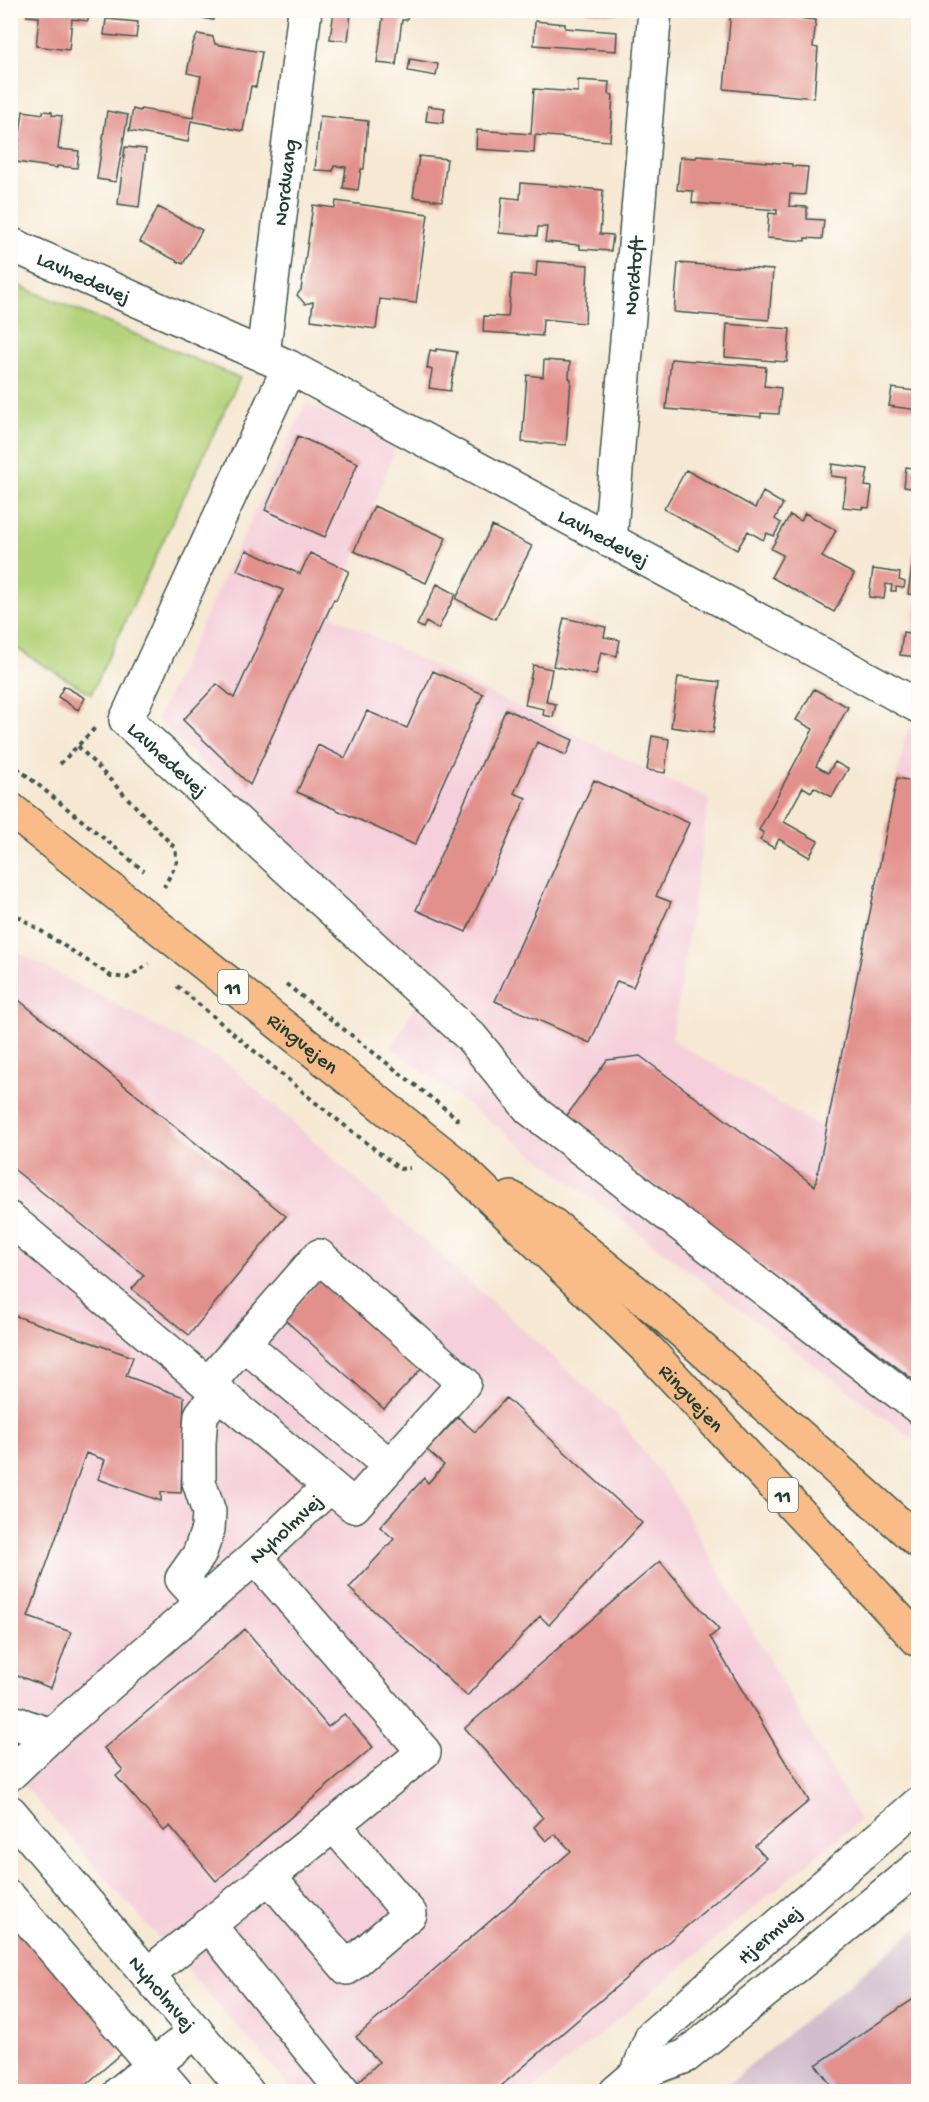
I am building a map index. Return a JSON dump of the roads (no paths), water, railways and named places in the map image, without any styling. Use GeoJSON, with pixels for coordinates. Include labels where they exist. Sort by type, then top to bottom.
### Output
{"type":"FeatureCollection","features":[{"type":"Feature","properties":{"kind":"main road","name":"Ringvejen"},"geometry":{"type":"LineString","coordinates":[[10,809],[456,1164],[648,1350],[918,1640]]}},
{"type":"Feature","properties":{"kind":"main road","name":"Ringvejen"},"geometry":{"type":"LineString","coordinates":[[456,1164],[554,1225],[659,1311],[918,1540]]}},
{"type":"Feature","properties":{"kind":"street","name":"Nordvang"},"geometry":{"type":"LineString","coordinates":[[276,361],[305,10]]}},
{"type":"Feature","properties":{"kind":"street","name":"Nordtoft"},"geometry":{"type":"LineString","coordinates":[[610,541],[655,10]]}},
{"type":"Feature","properties":{"kind":"street","name":"Lavhedevej"},"geometry":{"type":"LineString","coordinates":[[10,244],[276,361],[918,706]]}},
{"type":"Feature","properties":{"kind":"street","name":"Lavhedevej"},"geometry":{"type":"LineString","coordinates":[[276,361],[126,720],[471,1037],[530,1109],[918,1407]]}},
{"type":"Feature","properties":{"kind":"street","name":"Nyholmvej"},"geometry":{"type":"LineString","coordinates":[[10,1219],[342,1496],[255,1557],[51,1734],[10,1774]]}},
{"type":"Feature","properties":{"kind":"street"},"geometry":{"type":"LineString","coordinates":[[203,1602],[182,1579],[199,1555],[208,1529],[209,1512],[199,1482],[201,1415],[213,1388],[244,1344],[319,1256],[464,1383],[390,1466],[342,1496]]}},
{"type":"Feature","properties":{"kind":"street"},"geometry":{"type":"LineString","coordinates":[[244,1344],[390,1466]]}},
{"type":"Feature","properties":{"kind":"street"},"geometry":{"type":"LineString","coordinates":[[148,1974],[424,1752],[255,1557]]}},
{"type":"Feature","properties":{"kind":"street"},"geometry":{"type":"LineString","coordinates":[[10,1721],[51,1734]]}},
{"type":"Feature","properties":{"kind":"street","name":"Hjermvej"},"geometry":{"type":"LineString","coordinates":[[626,2083],[652,2036],[918,1804]]}},
{"type":"Feature","properties":{"kind":"street","name":"Nyholmvej"},"geometry":{"type":"LineString","coordinates":[[10,1812],[248,2091]]}},
{"type":"Feature","properties":{"kind":"street"},"geometry":{"type":"LineString","coordinates":[[269,1877],[347,1968],[410,1914],[334,1825]]}},
{"type":"Feature","properties":{"kind":"street","name":"Hjermvej"},"geometry":{"type":"LineString","coordinates":[[626,2083],[686,2056],[918,1867]]}},
{"type":"Feature","properties":{"kind":"street"},"geometry":{"type":"LineString","coordinates":[[10,1898],[176,2091]]}},
{"type":"Feature","properties":{"kind":"street"},"geometry":{"type":"LineString","coordinates":[[209,1925],[344,2091]]}},
{"type":"Feature","properties":{"kind":"street"},"geometry":{"type":"LineString","coordinates":[[120,2091],[196,2031]]}}]}
